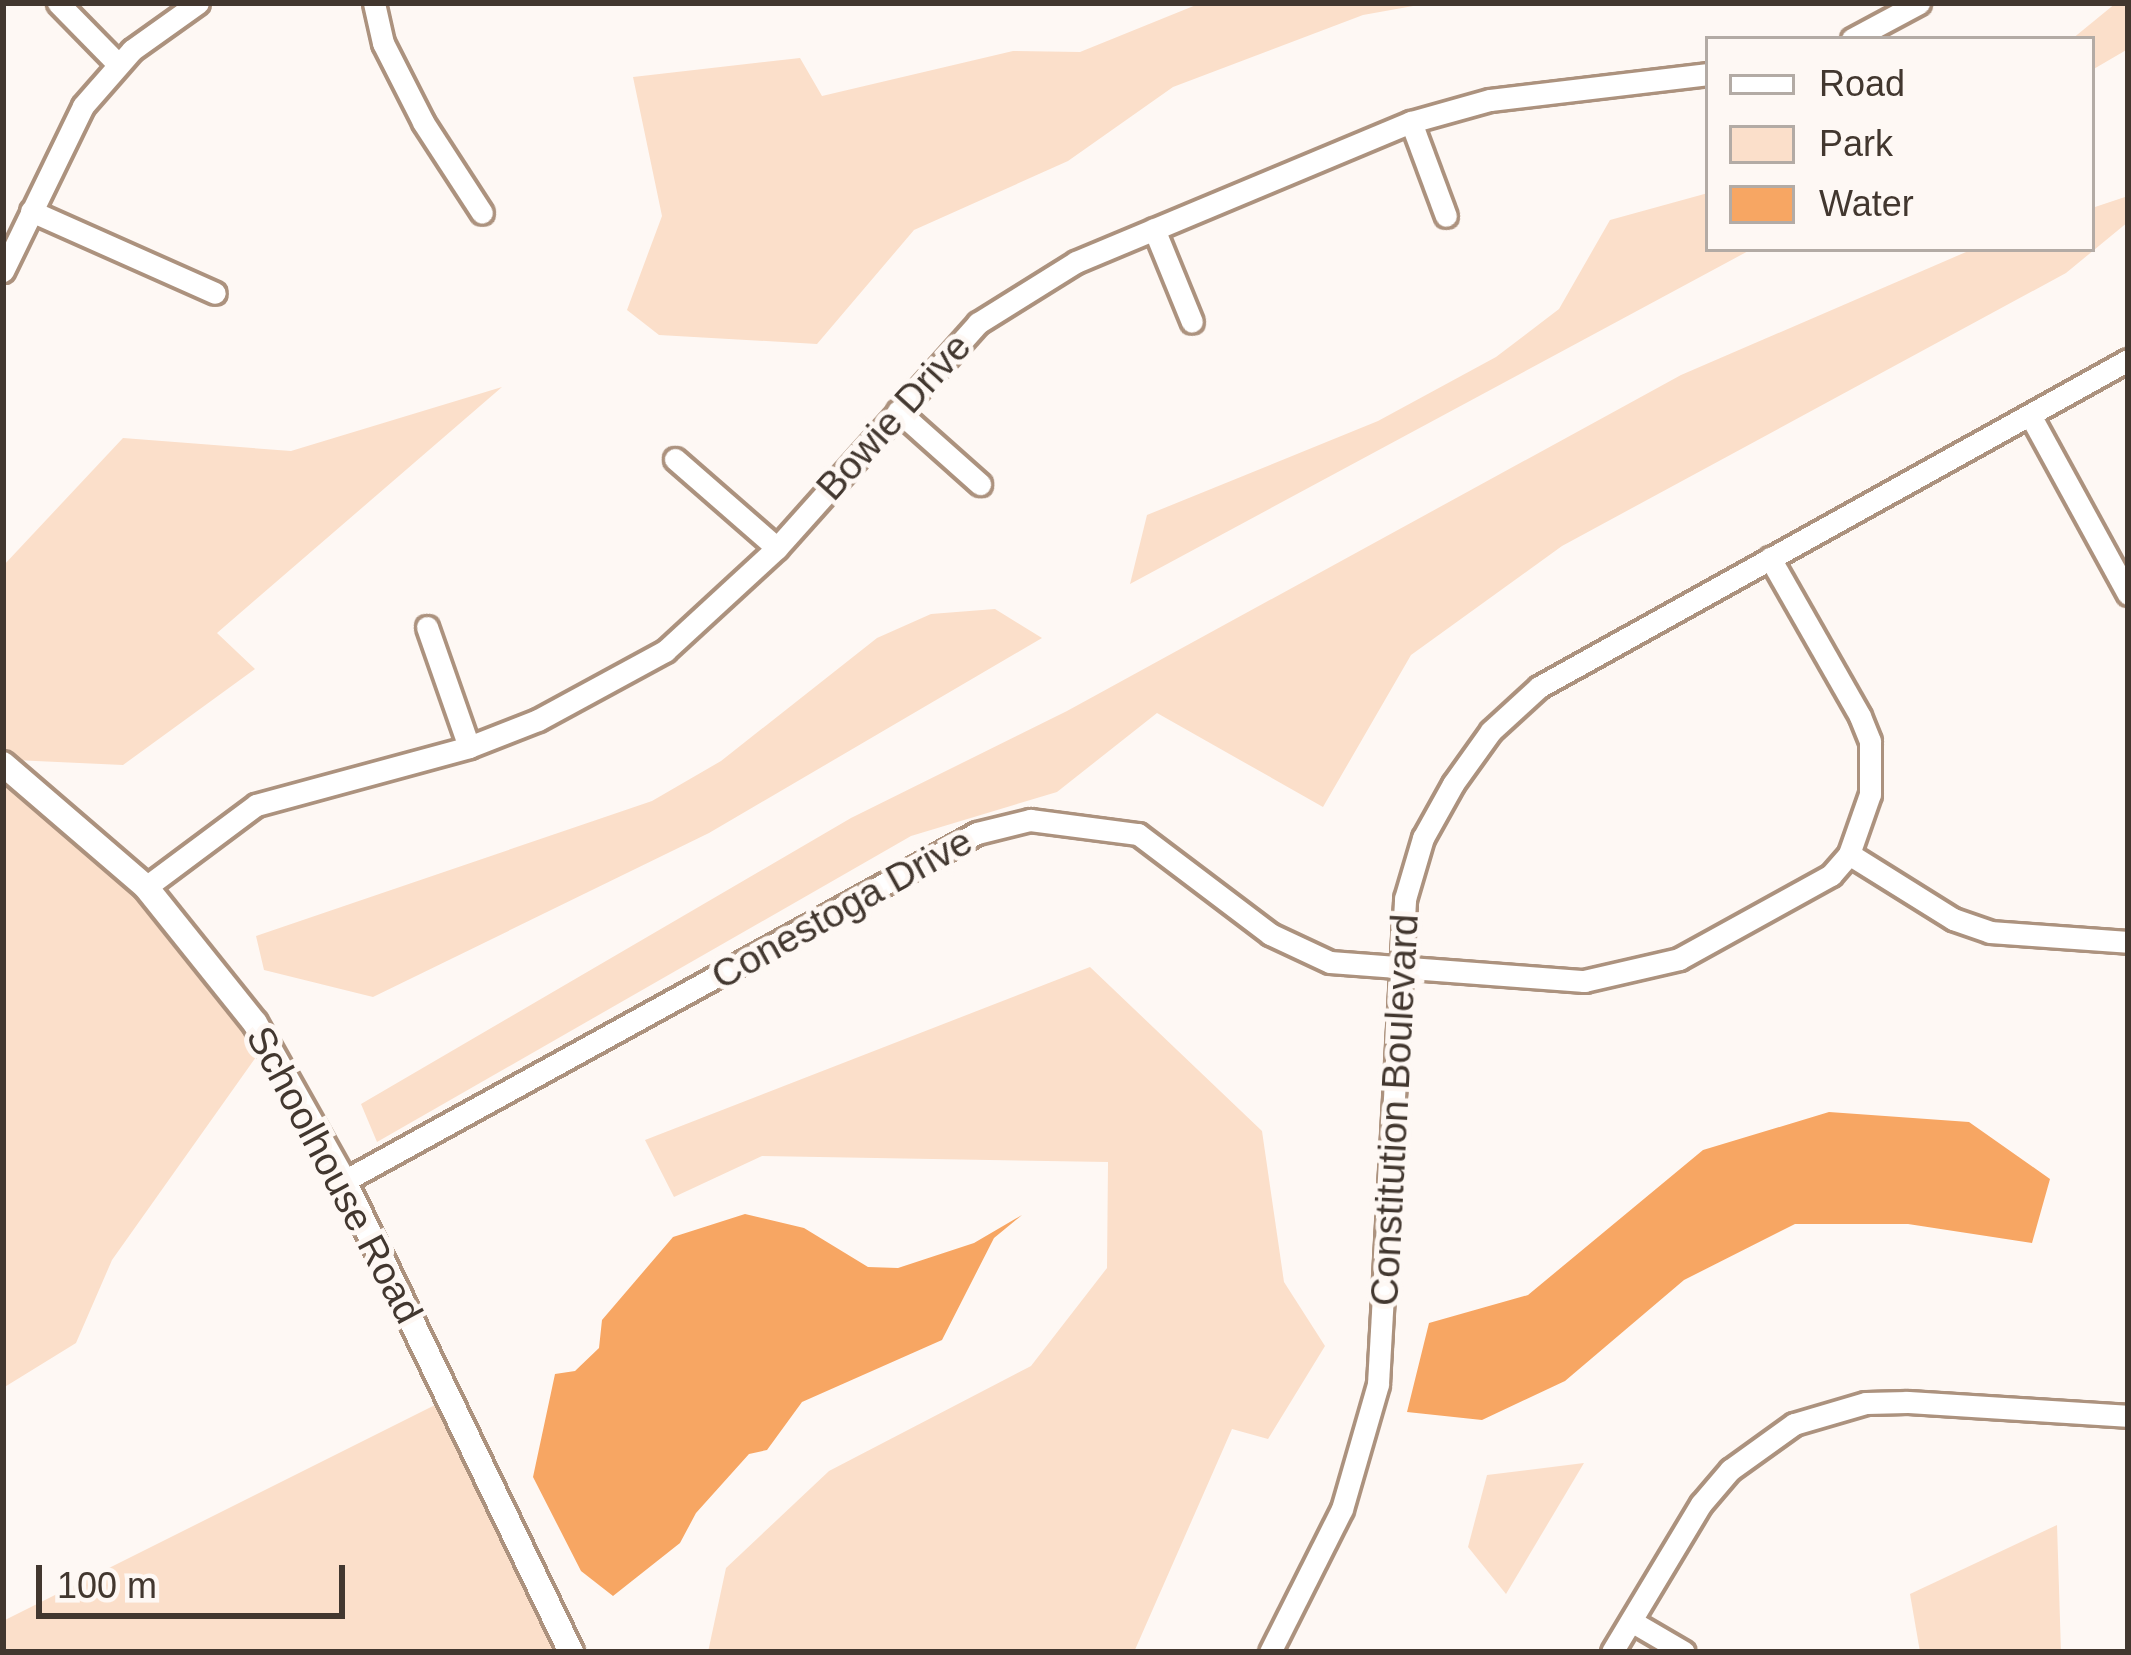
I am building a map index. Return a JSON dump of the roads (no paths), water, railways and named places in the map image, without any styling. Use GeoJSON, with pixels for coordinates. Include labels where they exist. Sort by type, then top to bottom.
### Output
{"type":"FeatureCollection","features":[{"type":"Feature","properties":{"kind":"street"},"geometry":{"type":"LineString","coordinates":[[58,3],[118,64]]}},
{"type":"Feature","properties":{"kind":"street"},"geometry":{"type":"LineString","coordinates":[[3,271],[83,106],[118,64],[198,3]]}},
{"type":"Feature","properties":{"kind":"street"},"geometry":{"type":"LineString","coordinates":[[374,3],[383,43],[423,122],[482,213]]}},
{"type":"Feature","properties":{"kind":"street"},"geometry":{"type":"LineString","coordinates":[[1858,36],[1919,3]]}},
{"type":"Feature","properties":{"kind":"street","name":"Bowie Drive"},"geometry":{"type":"LineString","coordinates":[[146,887],[256,806],[470,747],[665,651],[777,548],[962,339],[1022,292],[1154,229],[1411,122],[1490,100],[1705,74]]}},
{"type":"Feature","properties":{"kind":"street"},"geometry":{"type":"LineString","coordinates":[[1411,122],[1445,216]]}},
{"type":"Feature","properties":{"kind":"street"},"geometry":{"type":"LineString","coordinates":[[31,211],[215,292]]}},
{"type":"Feature","properties":{"kind":"street"},"geometry":{"type":"LineString","coordinates":[[1154,229],[1192,322]]}},
{"type":"Feature","properties":{"kind":"street","name":"Constitution Boulevard"},"geometry":{"type":"LineString","coordinates":[[1270,1652],[1342,1509],[1378,1384],[1405,898],[1423,838],[1491,731],[1539,687],[2128,360]]}},
{"type":"Feature","properties":{"kind":"street"},"geometry":{"type":"LineString","coordinates":[[898,411],[980,484]]}},
{"type":"Feature","properties":{"kind":"street"},"geometry":{"type":"LineString","coordinates":[[2030,415],[2128,593]]}},
{"type":"Feature","properties":{"kind":"street"},"geometry":{"type":"LineString","coordinates":[[675,459],[777,548]]}},
{"type":"Feature","properties":{"kind":"street"},"geometry":{"type":"LineString","coordinates":[[1770,558],[1870,742],[1870,794],[1849,854],[1953,919],[1990,932],[2128,942]]}},
{"type":"Feature","properties":{"kind":"street"},"geometry":{"type":"LineString","coordinates":[[428,627],[470,747]]}},
{"type":"Feature","properties":{"kind":"street","name":"Schoolhouse Road"},"geometry":{"type":"LineString","coordinates":[[3,764],[146,887],[255,1023],[344,1181],[571,1652]]}},
{"type":"Feature","properties":{"kind":"street","name":"Conestoga Drive"},"geometry":{"type":"LineString","coordinates":[[344,1181],[1002,825],[1079,820],[1138,834],[1270,934],[1330,962],[1398,971],[1623,976],[1679,959],[1772,912],[1849,854]]}},
{"type":"Feature","properties":{"kind":"street"},"geometry":{"type":"LineString","coordinates":[[1612,1652],[1715,1487],[1794,1424],[1866,1403],[1907,1402],[2128,1416]]}},
{"type":"Feature","properties":{"kind":"street"},"geometry":{"type":"LineString","coordinates":[[1631,1621],[1684,1652]]}},
{"type":"Feature","properties":{"kind":"water"},"geometry":{"type":"Polygon","coordinates":[[[1829,1112],[1969,1122],[2050,1179],[2032,1243],[1908,1224],[1795,1224],[1684,1280],[1565,1381],[1482,1420],[1407,1412],[1429,1323],[1528,1295],[1703,1150],[1829,1112]]]}},
{"type":"Feature","properties":{"kind":"water"},"geometry":{"type":"Polygon","coordinates":[[[745,1214],[804,1228],[868,1267],[898,1268],[974,1243],[1022,1215],[994,1238],[942,1340],[802,1402],[767,1450],[749,1454],[696,1513],[680,1543],[613,1596],[581,1571],[533,1477],[555,1374],[575,1371],[599,1348],[602,1320],[673,1237],[745,1214]]]}}]}
